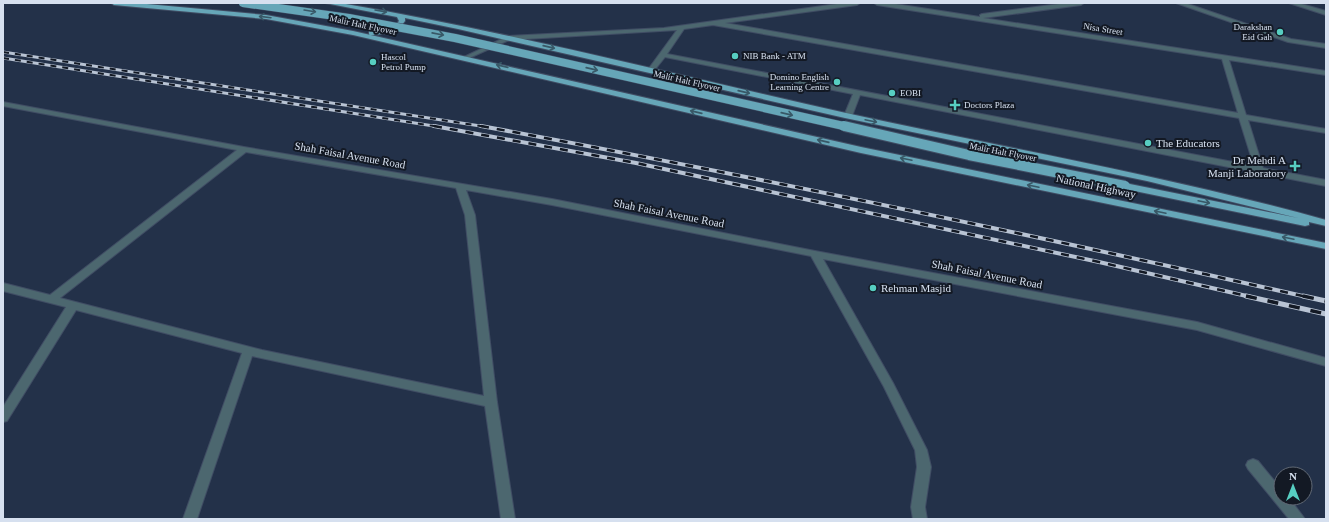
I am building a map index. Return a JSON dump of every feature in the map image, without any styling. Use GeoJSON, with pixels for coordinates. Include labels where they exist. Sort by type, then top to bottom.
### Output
{"type":"FeatureCollection","features":[{"type":"Feature","properties":{"kind":"highway","name":"Malir Halt Flyover"},"geometry":{"type":"LineString","coordinates":[[114,3],[266,17],[358,34],[861,150]]}},
{"type":"Feature","properties":{"kind":"highway","name":"Malir Halt Flyover"},"geometry":{"type":"LineString","coordinates":[[244,3],[304,10],[370,21],[455,38],[940,149],[1125,186]]}},
{"type":"Feature","properties":{"kind":"highway"},"geometry":{"type":"LineString","coordinates":[[328,3],[400,15],[508,38],[848,116],[1199,188],[1326,223]]}},
{"type":"Feature","properties":{"kind":"highway"},"geometry":{"type":"LineString","coordinates":[[358,34],[384,32],[394,29],[402,21],[400,15]]}},
{"type":"Feature","properties":{"kind":"highway","name":"National Highway"},"geometry":{"type":"LineString","coordinates":[[861,150],[1326,246]]}},
{"type":"Feature","properties":{"kind":"highway","name":"National Highway"},"geometry":{"type":"LineString","coordinates":[[1125,186],[1326,228]]}},
{"type":"Feature","properties":{"kind":"street"},"geometry":{"type":"LineString","coordinates":[[465,58],[508,38],[664,30],[857,3]]}},
{"type":"Feature","properties":{"kind":"street","name":"Nisa Street"},"geometry":{"type":"LineString","coordinates":[[877,3],[1326,73]]}},
{"type":"Feature","properties":{"kind":"street"},"geometry":{"type":"LineString","coordinates":[[970,18],[1082,3]]}},
{"type":"Feature","properties":{"kind":"street"},"geometry":{"type":"LineString","coordinates":[[1179,3],[1290,41],[1326,46]]}},
{"type":"Feature","properties":{"kind":"street"},"geometry":{"type":"LineString","coordinates":[[1292,3],[1326,13]]}},
{"type":"Feature","properties":{"kind":"street"},"geometry":{"type":"LineString","coordinates":[[712,23],[1326,131]]}},
{"type":"Feature","properties":{"kind":"street"},"geometry":{"type":"LineString","coordinates":[[651,71],[682,27]]}},
{"type":"Feature","properties":{"kind":"street"},"geometry":{"type":"LineString","coordinates":[[663,55],[1326,183]]}},
{"type":"Feature","properties":{"kind":"street"},"geometry":{"type":"LineString","coordinates":[[1225,57],[1259,170]]}},
{"type":"Feature","properties":{"kind":"street"},"geometry":{"type":"LineString","coordinates":[[848,116],[857,92]]}},
{"type":"Feature","properties":{"kind":"street","name":"Shah Faisal Avenue Road"},"geometry":{"type":"LineString","coordinates":[[3,104],[244,149],[552,202],[815,254],[1197,326],[1326,362]]}},
{"type":"Feature","properties":{"kind":"street"},"geometry":{"type":"LineString","coordinates":[[52,299],[244,149]]}},
{"type":"Feature","properties":{"kind":"street"},"geometry":{"type":"LineString","coordinates":[[460,186],[470,215],[490,402],[508,519]]}},
{"type":"Feature","properties":{"kind":"street"},"geometry":{"type":"LineString","coordinates":[[815,254],[889,386],[921,450],[924,467],[918,507],[920,519]]}},
{"type":"Feature","properties":{"kind":"street"},"geometry":{"type":"LineString","coordinates":[[3,287],[248,351],[490,402]]}},
{"type":"Feature","properties":{"kind":"street"},"geometry":{"type":"LineString","coordinates":[[3,417],[73,305]]}},
{"type":"Feature","properties":{"kind":"street"},"geometry":{"type":"LineString","coordinates":[[190,519],[248,351]]}},
{"type":"Feature","properties":{"kind":"street"},"geometry":{"type":"LineString","coordinates":[[1253,465],[1298,519]]}},
{"type":"Feature","properties":{"kind":"railway"},"geometry":{"type":"LineString","coordinates":[[3,52],[484,126]]}},
{"type":"Feature","properties":{"kind":"railway"},"geometry":{"type":"LineString","coordinates":[[3,58],[436,126]]}},
{"type":"Feature","properties":{"kind":"railway"},"geometry":{"type":"LineString","coordinates":[[436,126],[636,163],[1099,262],[1251,297]]}},
{"type":"Feature","properties":{"kind":"railway"},"geometry":{"type":"LineString","coordinates":[[484,126],[585,145],[895,207],[1307,297]]}},
{"type":"Feature","properties":{"kind":"railway"},"geometry":{"type":"LineString","coordinates":[[1246,296],[1326,314]]}},
{"type":"Feature","properties":{"kind":"railway"},"geometry":{"type":"LineString","coordinates":[[1303,296],[1326,301]]}},
{"type":"Feature","properties":{"kind":"place","name":"Darakshan Eid Gah"},"geometry":{"type":"Point","coordinates":[1280,32]}},
{"type":"Feature","properties":{"kind":"place","name":"NIB Bank - ATM"},"geometry":{"type":"Point","coordinates":[735,56]}},
{"type":"Feature","properties":{"kind":"place","name":"Hascol Petrol Pump"},"geometry":{"type":"Point","coordinates":[373,62]}},
{"type":"Feature","properties":{"kind":"place","name":"Domino English Learning Centre"},"geometry":{"type":"Point","coordinates":[837,82]}},
{"type":"Feature","properties":{"kind":"place","name":"EOBI"},"geometry":{"type":"Point","coordinates":[892,93]}},
{"type":"Feature","properties":{"kind":"place","name":"Doctors Plaza"},"geometry":{"type":"Point","coordinates":[955,105]}},
{"type":"Feature","properties":{"kind":"place","name":"The Educators"},"geometry":{"type":"Point","coordinates":[1148,143]}},
{"type":"Feature","properties":{"kind":"place","name":"Dr Mehdi A Manji Laboratory"},"geometry":{"type":"Point","coordinates":[1295,166]}},
{"type":"Feature","properties":{"kind":"place","name":"Rehman Masjid"},"geometry":{"type":"Point","coordinates":[873,288]}}]}
